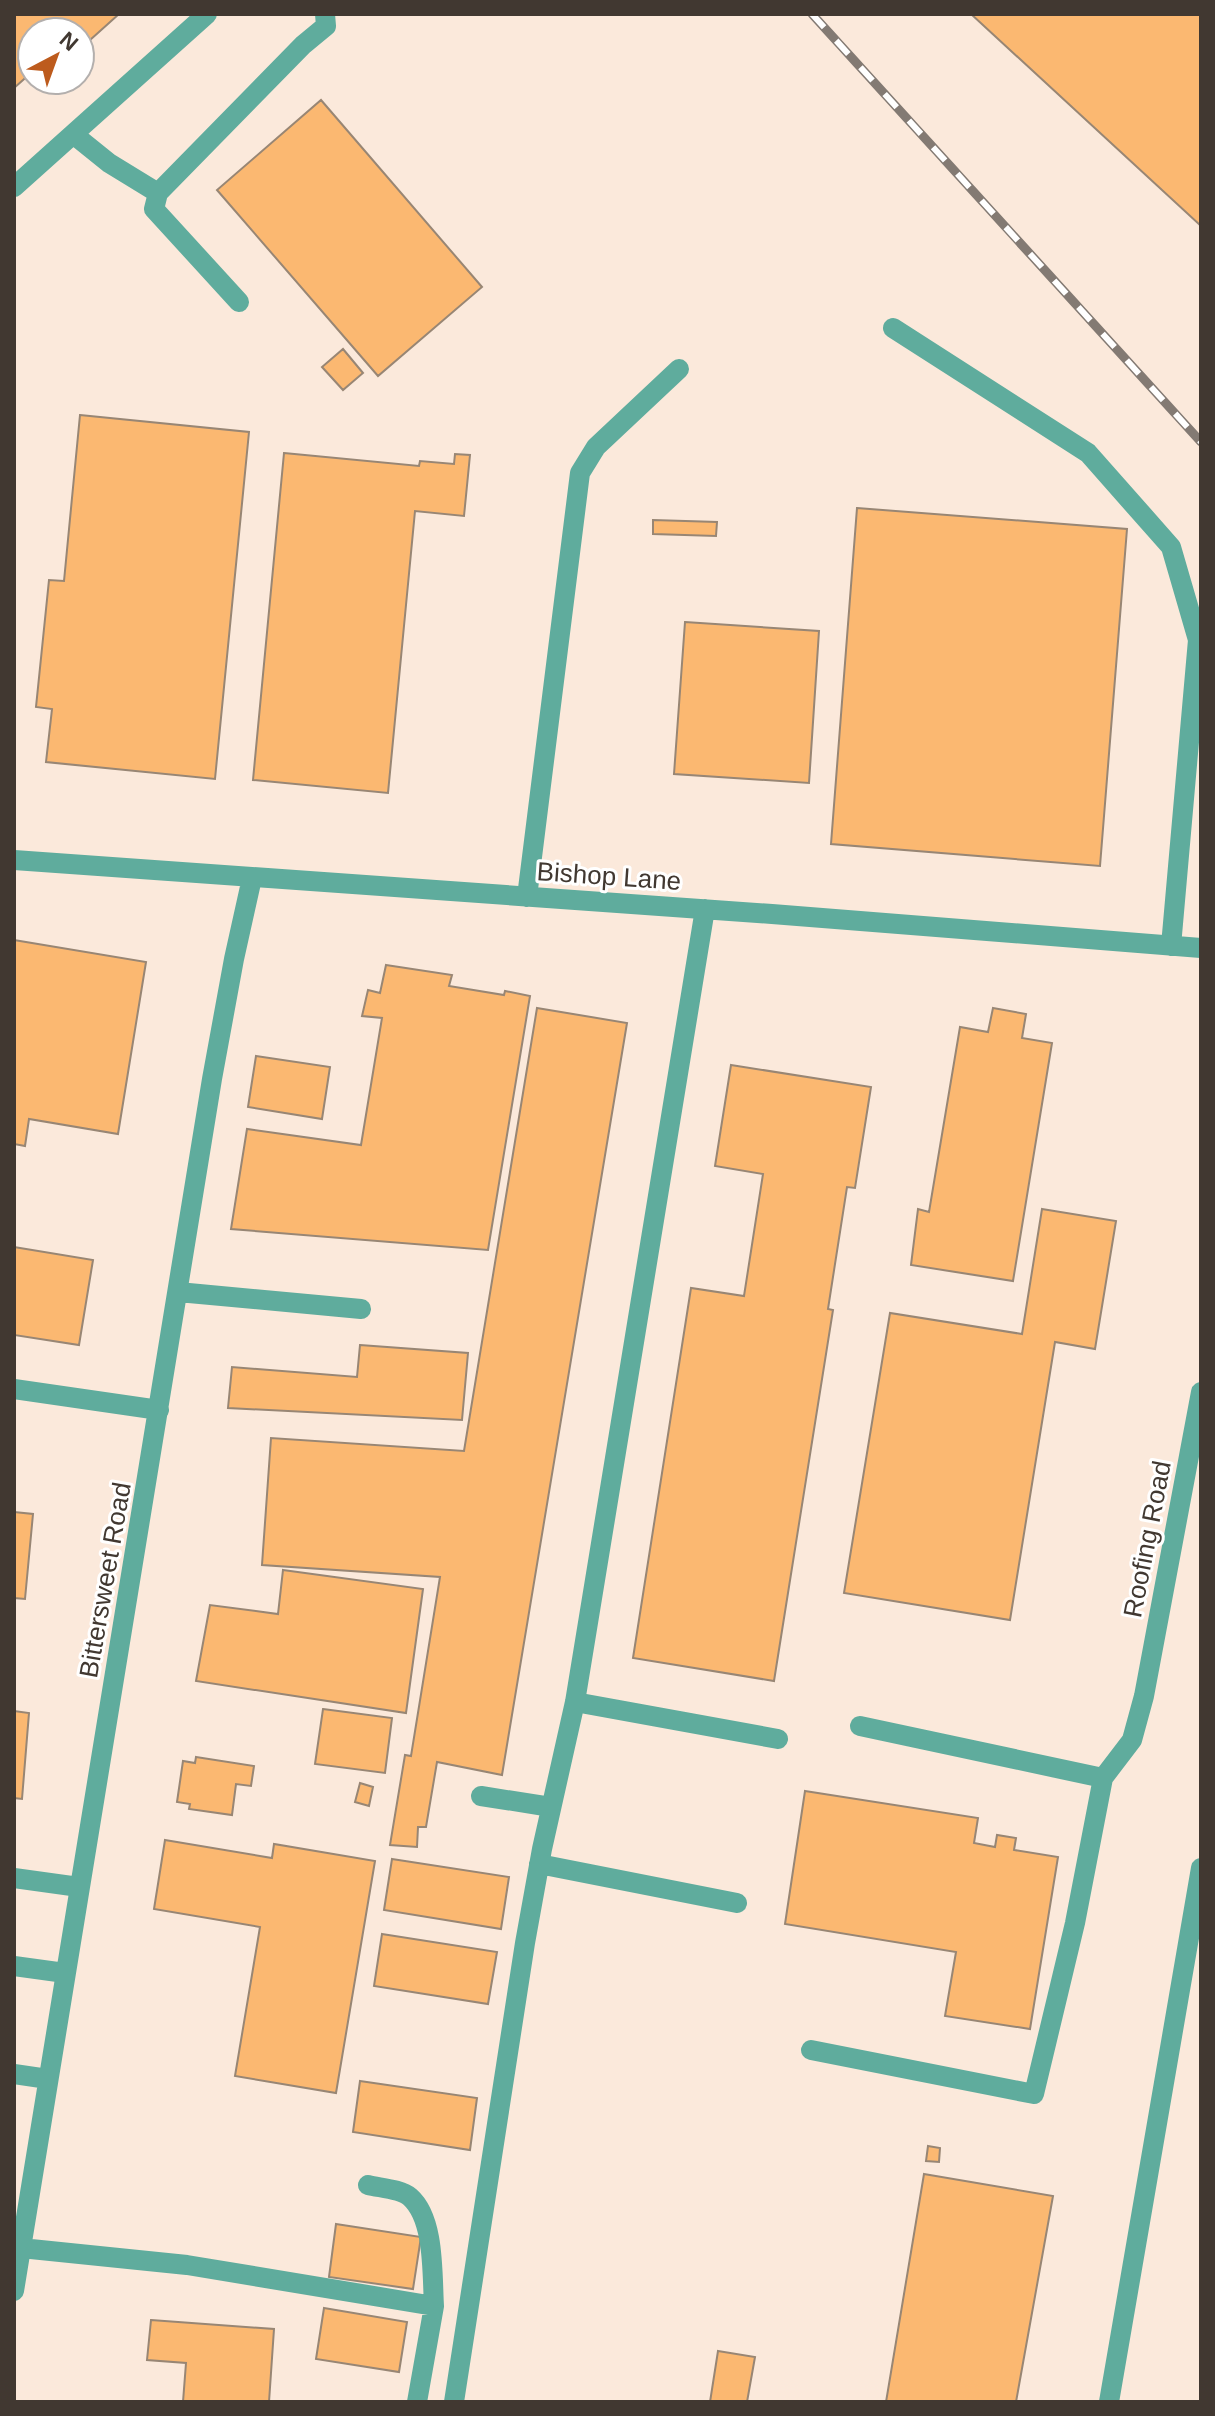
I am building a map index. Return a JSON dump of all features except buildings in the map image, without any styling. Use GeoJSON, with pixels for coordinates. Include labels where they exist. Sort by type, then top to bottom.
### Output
{"type":"FeatureCollection","features":[{"type":"Feature","properties":{"kind":"street"},"geometry":{"type":"LineString","coordinates":[[14,187],[207,14]]}},
{"type":"Feature","properties":{"kind":"street"},"geometry":{"type":"LineString","coordinates":[[239,302],[154,209],[158,193],[303,45],[326,26],[325,14]]}},
{"type":"Feature","properties":{"kind":"street"},"geometry":{"type":"LineString","coordinates":[[73,134],[109,163],[158,193]]}},
{"type":"Feature","properties":{"kind":"street"},"geometry":{"type":"LineString","coordinates":[[893,328],[1088,453],[1171,547],[1198,640],[1171,946]]}},
{"type":"Feature","properties":{"kind":"street"},"geometry":{"type":"LineString","coordinates":[[527,897],[580,473],[596,447],[679,369]]}},
{"type":"Feature","properties":{"kind":"street","name":"Bishop Lane"},"geometry":{"type":"LineString","coordinates":[[14,860],[1201,948]]}},
{"type":"Feature","properties":{"kind":"street","name":"Bittersweet Road"},"geometry":{"type":"LineString","coordinates":[[14,2291],[212,1079],[252,878]]}},
{"type":"Feature","properties":{"kind":"street"},"geometry":{"type":"LineString","coordinates":[[454,2402],[539,1864],[575,1702],[705,909]]}},
{"type":"Feature","properties":{"kind":"street"},"geometry":{"type":"LineString","coordinates":[[178,1292],[361,1309]]}},
{"type":"Feature","properties":{"kind":"street"},"geometry":{"type":"LineString","coordinates":[[14,1389],[159,1410]]}},
{"type":"Feature","properties":{"kind":"street","name":"Roofing Road"},"geometry":{"type":"LineString","coordinates":[[1103,1778],[1132,1740],[1144,1696],[1201,1392]]}},
{"type":"Feature","properties":{"kind":"street"},"geometry":{"type":"LineString","coordinates":[[575,1702],[778,1739]]}},
{"type":"Feature","properties":{"kind":"street"},"geometry":{"type":"LineString","coordinates":[[811,2050],[1034,2094],[1075,1923],[1103,1778],[860,1726]]}},
{"type":"Feature","properties":{"kind":"street"},"geometry":{"type":"LineString","coordinates":[[481,1796],[551,1807]]}},
{"type":"Feature","properties":{"kind":"street"},"geometry":{"type":"LineString","coordinates":[[539,1864],[737,1903]]}},
{"type":"Feature","properties":{"kind":"street"},"geometry":{"type":"LineString","coordinates":[[1109,2402],[1201,1868]]}},
{"type":"Feature","properties":{"kind":"street"},"geometry":{"type":"LineString","coordinates":[[14,1878],[79,1887]]}},
{"type":"Feature","properties":{"kind":"street"},"geometry":{"type":"LineString","coordinates":[[14,1966],[65,1973]]}},
{"type":"Feature","properties":{"kind":"street"},"geometry":{"type":"LineString","coordinates":[[14,2074],[48,2079]]}},
{"type":"Feature","properties":{"kind":"street"},"geometry":{"type":"LineString","coordinates":[[368,2185],[408,2194],[420,2209],[428,2228],[434,2306],[417,2402]]}},
{"type":"Feature","properties":{"kind":"street"},"geometry":{"type":"LineString","coordinates":[[21,2248],[187,2265],[434,2306]]}},
{"type":"Feature","properties":{"kind":"shaded area"},"geometry":{"type":"Polygon","coordinates":[[[14,14],[1201,14],[1201,2402],[14,2402],[14,14]]]}},
{"type":"Feature","properties":{"kind":"railway"},"geometry":{"type":"LineString","coordinates":[[812,14],[1201,442]]}}]}
